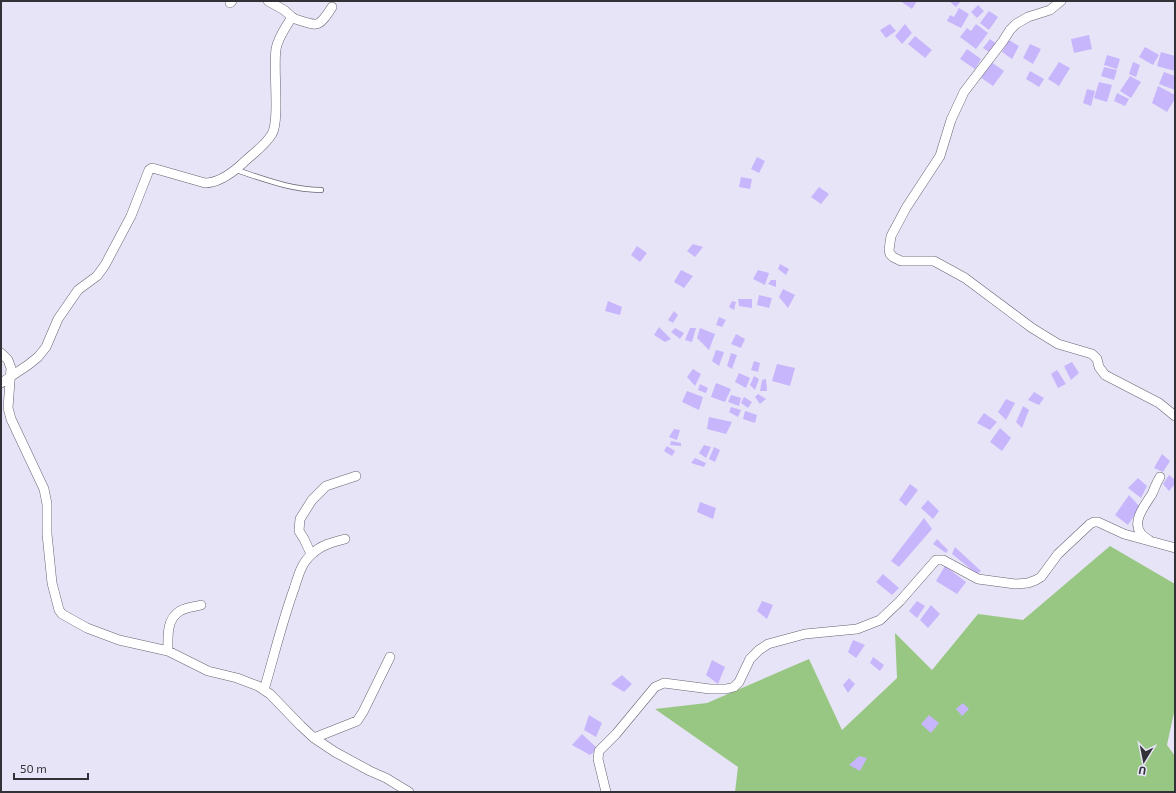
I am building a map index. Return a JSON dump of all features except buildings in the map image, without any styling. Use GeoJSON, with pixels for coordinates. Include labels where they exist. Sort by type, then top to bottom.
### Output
{"type":"FeatureCollection","features":[{"type":"Feature","properties":{"kind":"street"},"geometry":{"type":"LineString","coordinates":[[268,1],[284,10],[295,19],[317,25],[322,23],[332,7]]}},
{"type":"Feature","properties":{"kind":"street"},"geometry":{"type":"LineString","coordinates":[[1061,1],[1050,10],[1028,17],[1016,24],[964,92],[949,126],[940,156],[906,208],[891,236],[889,243],[890,254],[902,261],[934,261],[965,278],[1032,328],[1058,344],[1092,354],[1097,359],[1099,367],[1105,375],[1159,404],[1175,416]]}},
{"type":"Feature","properties":{"kind":"street"},"geometry":{"type":"LineString","coordinates":[[1,383],[38,357],[46,347],[58,319],[74,295],[82,286],[97,276],[105,265],[130,216],[149,170],[152,168],[205,183],[211,183],[236,170],[262,147],[273,133],[275,120],[275,59],[277,47],[280,36],[292,17]]}},
{"type":"Feature","properties":{"kind":"street"},"geometry":{"type":"LineString","coordinates":[[1,353],[8,360],[11,368],[8,408],[11,419],[44,489],[47,504],[47,534],[52,583],[60,610],[67,617],[88,628],[119,640],[168,651],[208,671],[237,678],[258,686],[270,694],[314,738],[335,752],[386,778],[409,792]]}},
{"type":"Feature","properties":{"kind":"street"},"geometry":{"type":"LineString","coordinates":[[311,554],[299,531],[300,519],[312,500],[326,486],[356,476]]}},
{"type":"Feature","properties":{"kind":"street"},"geometry":{"type":"LineString","coordinates":[[1154,544],[1140,533],[1138,524],[1140,515],[1160,477]]}},
{"type":"Feature","properties":{"kind":"street"},"geometry":{"type":"LineString","coordinates":[[606,792],[598,759],[599,751],[616,734],[655,687],[664,683],[710,689],[726,689],[734,687],[739,682],[750,659],[768,644],[805,634],[858,629],[880,620],[900,601],[936,560],[943,560],[978,579],[1015,584],[1036,580],[1041,577],[1058,554],[1094,522],[1098,522],[1124,534],[1154,544],[1175,548]]}},
{"type":"Feature","properties":{"kind":"street"},"geometry":{"type":"LineString","coordinates":[[264,690],[287,610],[303,564],[311,554],[331,542],[345,539]]}},
{"type":"Feature","properties":{"kind":"street"},"geometry":{"type":"LineString","coordinates":[[168,651],[170,625],[174,615],[181,610],[201,605]]}},
{"type":"Feature","properties":{"kind":"street"},"geometry":{"type":"LineString","coordinates":[[314,738],[357,720],[363,712],[390,657]]}},
{"type":"Feature","properties":{"kind":"lane"},"geometry":{"type":"LineString","coordinates":[[236,170],[284,186],[309,190],[321,190]]}},
{"type":"Feature","properties":{"kind":"green space"},"geometry":{"type":"Polygon","coordinates":[[[1110,546],[1175,584],[1175,708],[1167,745],[1175,756],[1175,792],[735,792],[738,767],[655,709],[707,703],[809,659],[842,730],[897,678],[895,633],[932,670],[978,614],[1023,620],[1110,546]]]}}]}
